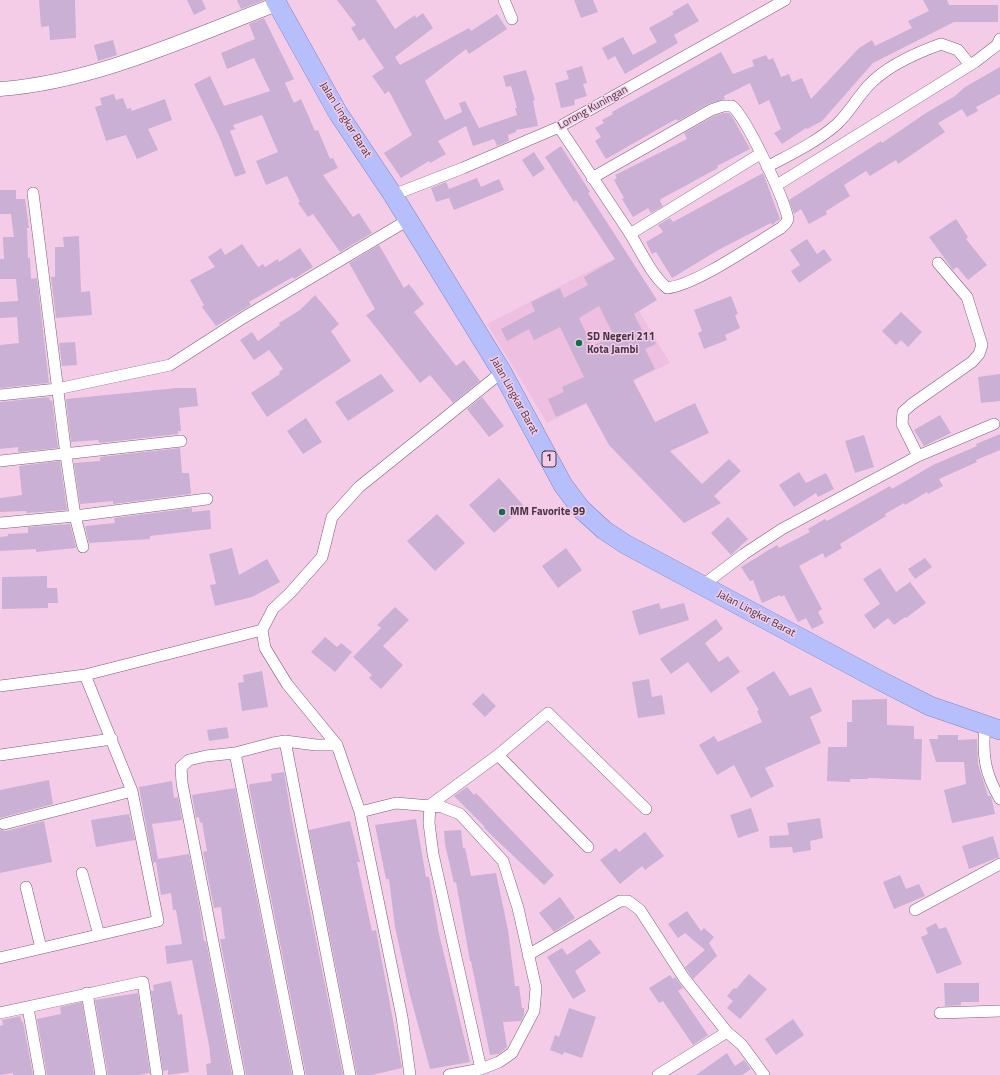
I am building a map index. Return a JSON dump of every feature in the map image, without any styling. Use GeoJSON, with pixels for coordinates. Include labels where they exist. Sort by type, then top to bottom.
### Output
{"type":"FeatureCollection","features":[{"type":"Feature","properties":{"kind":"highway","name":"Jalan Lingkar Barat"},"geometry":{"type":"LineString","coordinates":[[276,2],[338,113],[408,220],[502,372],[563,485],[581,509],[604,530],[625,544],[885,684],[930,706],[993,728]]}},
{"type":"Feature","properties":{"kind":"street"},"geometry":{"type":"LineString","coordinates":[[504,0],[512,19]]}},
{"type":"Feature","properties":{"kind":"street","name":"Lorong Kuningan"},"geometry":{"type":"LineString","coordinates":[[392,195],[463,168],[559,127],[785,0]]}},
{"type":"Feature","properties":{"kind":"street"},"geometry":{"type":"LineString","coordinates":[[0,89],[78,76],[156,50],[276,2]]}},
{"type":"Feature","properties":{"kind":"street"},"geometry":{"type":"LineString","coordinates":[[777,186],[970,65],[997,45],[1000,39]]}},
{"type":"Feature","properties":{"kind":"street"},"geometry":{"type":"LineString","coordinates":[[768,167],[821,137],[838,123],[868,86],[881,74],[909,58],[941,44],[958,50],[970,65]]}},
{"type":"Feature","properties":{"kind":"street"},"geometry":{"type":"LineString","coordinates":[[559,127],[592,178],[630,234],[660,282],[667,288],[678,287],[743,251],[786,223],[788,219],[786,209],[768,167],[732,106],[724,106],[711,110],[592,178]]}},
{"type":"Feature","properties":{"kind":"street"},"geometry":{"type":"LineString","coordinates":[[630,234],[760,154]]}},
{"type":"Feature","properties":{"kind":"street"},"geometry":{"type":"LineString","coordinates":[[33,193],[66,455],[75,516],[83,547]]}},
{"type":"Feature","properties":{"kind":"street"},"geometry":{"type":"LineString","coordinates":[[0,395],[57,389],[170,365],[243,318],[408,220]]}},
{"type":"Feature","properties":{"kind":"street"},"geometry":{"type":"LineString","coordinates":[[918,456],[902,424],[903,412],[972,362],[979,354],[982,345],[967,297],[938,263]]}},
{"type":"Feature","properties":{"kind":"street"},"geometry":{"type":"LineString","coordinates":[[410,1075],[402,1017],[360,812],[337,745],[287,684],[265,648],[262,630],[273,609],[290,593],[322,557],[332,518],[359,487],[502,372]]}},
{"type":"Feature","properties":{"kind":"street"},"geometry":{"type":"LineString","coordinates":[[703,585],[782,528],[918,456],[994,424]]}},
{"type":"Feature","properties":{"kind":"street"},"geometry":{"type":"LineString","coordinates":[[0,461],[66,455],[181,441]]}},
{"type":"Feature","properties":{"kind":"street"},"geometry":{"type":"LineString","coordinates":[[0,523],[75,516],[207,499]]}},
{"type":"Feature","properties":{"kind":"street"},"geometry":{"type":"LineString","coordinates":[[0,686],[85,675],[262,630]]}},
{"type":"Feature","properties":{"kind":"street"},"geometry":{"type":"LineString","coordinates":[[0,958],[158,921],[132,791],[85,675]]}},
{"type":"Feature","properties":{"kind":"street"},"geometry":{"type":"LineString","coordinates":[[430,805],[498,755],[548,712],[646,809]]}},
{"type":"Feature","properties":{"kind":"street"},"geometry":{"type":"LineString","coordinates":[[993,728],[983,748],[987,772],[1000,799]]}},
{"type":"Feature","properties":{"kind":"street"},"geometry":{"type":"LineString","coordinates":[[0,755],[112,739]]}},
{"type":"Feature","properties":{"kind":"street"},"geometry":{"type":"LineString","coordinates":[[239,1075],[184,791],[181,767],[190,760],[206,756],[235,753],[285,741],[316,745],[337,745]]}},
{"type":"Feature","properties":{"kind":"street"},"geometry":{"type":"LineString","coordinates":[[285,741],[350,1075]]}},
{"type":"Feature","properties":{"kind":"street"},"geometry":{"type":"LineString","coordinates":[[235,753],[299,1075]]}},
{"type":"Feature","properties":{"kind":"street"},"geometry":{"type":"LineString","coordinates":[[498,755],[588,847]]}},
{"type":"Feature","properties":{"kind":"street"},"geometry":{"type":"LineString","coordinates":[[4,824],[132,791]]}},
{"type":"Feature","properties":{"kind":"street"},"geometry":{"type":"LineString","coordinates":[[360,812],[396,803],[442,807],[460,814],[504,861],[518,908],[536,988],[534,1011],[512,1053],[499,1062],[481,1070],[449,1075]]}},
{"type":"Feature","properties":{"kind":"street"},"geometry":{"type":"LineString","coordinates":[[430,805],[429,823],[433,854],[481,1070]]}},
{"type":"Feature","properties":{"kind":"street"},"geometry":{"type":"LineString","coordinates":[[915,910],[1000,864]]}},
{"type":"Feature","properties":{"kind":"street"},"geometry":{"type":"LineString","coordinates":[[82,873],[99,935]]}},
{"type":"Feature","properties":{"kind":"street"},"geometry":{"type":"LineString","coordinates":[[26,887],[41,948]]}},
{"type":"Feature","properties":{"kind":"street"},"geometry":{"type":"LineString","coordinates":[[528,955],[620,901],[628,901],[640,910],[684,978],[727,1032],[742,1045],[764,1075]]}},
{"type":"Feature","properties":{"kind":"street"},"geometry":{"type":"LineString","coordinates":[[0,1013],[143,982],[158,1075]]}},
{"type":"Feature","properties":{"kind":"street"},"geometry":{"type":"LineString","coordinates":[[87,993],[101,1075]]}},
{"type":"Feature","properties":{"kind":"street"},"geometry":{"type":"LineString","coordinates":[[28,1008],[40,1075]]}},
{"type":"Feature","properties":{"kind":"street"},"geometry":{"type":"LineString","coordinates":[[940,1013],[1000,1011]]}},
{"type":"Feature","properties":{"kind":"street"},"geometry":{"type":"LineString","coordinates":[[658,1075],[727,1032]]}},
{"type":"Feature","properties":{"kind":"shaded area","name":"SD Negeri 211 Kota Jambi"},"geometry":{"type":"Polygon","coordinates":[[[609,261],[670,363],[547,423],[487,324],[609,261]]]}},
{"type":"Feature","properties":{"kind":"building"},"geometry":{"type":"Polygon","coordinates":[[[39,0],[75,0],[76,38],[50,40],[49,26],[41,27],[39,0]]]}},
{"type":"Feature","properties":{"kind":"building"},"geometry":{"type":"Polygon","coordinates":[[[187,0],[202,0],[206,9],[194,15],[187,0]]]}},
{"type":"Feature","properties":{"kind":"building"},"geometry":{"type":"Polygon","coordinates":[[[237,0],[264,0],[241,9],[237,0]]]}},
{"type":"Feature","properties":{"kind":"building"},"geometry":{"type":"Polygon","coordinates":[[[337,0],[376,0],[395,29],[415,15],[416,18],[423,13],[433,28],[395,57],[400,65],[469,28],[471,31],[497,14],[507,29],[469,54],[466,49],[425,81],[445,120],[462,112],[459,103],[465,101],[479,128],[517,115],[515,108],[517,108],[511,86],[506,87],[503,76],[526,70],[535,100],[533,101],[538,126],[516,130],[516,132],[508,135],[509,141],[497,146],[494,139],[473,146],[466,126],[438,141],[446,154],[430,163],[429,161],[401,178],[384,153],[412,135],[389,91],[385,94],[372,76],[384,68],[364,38],[359,41],[351,28],[356,25],[337,0]]]}},
{"type":"Feature","properties":{"kind":"building"},"geometry":{"type":"Polygon","coordinates":[[[574,0],[593,0],[598,12],[581,18],[574,0]]]}},
{"type":"Feature","properties":{"kind":"building"},"geometry":{"type":"Polygon","coordinates":[[[923,0],[947,0],[949,5],[998,5],[998,22],[954,22],[873,63],[822,121],[807,129],[806,128],[782,144],[774,133],[781,129],[769,100],[759,105],[750,83],[724,96],[725,99],[708,104],[678,121],[676,119],[606,159],[595,141],[601,137],[595,128],[604,123],[602,120],[613,114],[612,112],[721,52],[733,74],[754,66],[752,60],[766,55],[769,60],[773,58],[781,77],[789,74],[792,82],[802,78],[811,99],[859,48],[872,40],[875,46],[912,28],[908,21],[929,11],[923,0]]]}},
{"type":"Feature","properties":{"kind":"building"},"geometry":{"type":"Polygon","coordinates":[[[688,3],[699,21],[674,35],[678,43],[625,74],[615,56],[608,60],[602,48],[623,37],[633,55],[657,42],[649,28],[674,14],[672,12],[688,3]]]}},
{"type":"Feature","properties":{"kind":"building"},"geometry":{"type":"Polygon","coordinates":[[[264,18],[294,79],[285,83],[294,103],[301,99],[315,131],[318,130],[330,159],[333,158],[338,168],[323,175],[353,217],[359,213],[372,233],[340,252],[313,214],[308,217],[298,203],[300,202],[287,176],[266,185],[256,161],[278,152],[262,115],[233,125],[235,129],[230,131],[246,173],[235,177],[219,136],[194,84],[210,76],[224,106],[270,91],[254,58],[227,69],[221,53],[255,39],[249,24],[264,18]]]}},
{"type":"Feature","properties":{"kind":"building"},"geometry":{"type":"Polygon","coordinates":[[[113,40],[117,55],[98,61],[94,45],[113,40]]]}},
{"type":"Feature","properties":{"kind":"building"},"geometry":{"type":"Polygon","coordinates":[[[582,66],[587,83],[583,84],[587,96],[574,100],[575,105],[561,108],[555,83],[569,79],[566,71],[582,66]]]}},
{"type":"Feature","properties":{"kind":"building"},"geometry":{"type":"Polygon","coordinates":[[[1000,67],[1000,94],[976,107],[978,111],[967,117],[962,109],[938,123],[945,132],[898,164],[896,160],[870,176],[866,171],[844,185],[850,196],[826,211],[827,214],[809,224],[801,209],[794,214],[789,200],[881,141],[882,143],[926,113],[955,96],[965,87],[1000,67]]]}},
{"type":"Feature","properties":{"kind":"building"},"geometry":{"type":"Polygon","coordinates":[[[114,94],[116,100],[123,98],[127,109],[131,108],[132,111],[165,99],[172,120],[148,129],[158,150],[137,159],[126,135],[106,141],[95,107],[102,105],[100,98],[114,94]]]}},
{"type":"Feature","properties":{"kind":"building"},"geometry":{"type":"Polygon","coordinates":[[[729,113],[733,118],[750,149],[717,166],[718,168],[661,199],[660,201],[663,206],[651,213],[648,208],[633,217],[622,199],[624,198],[614,180],[617,178],[615,175],[687,139],[684,133],[714,116],[729,113]]]}},
{"type":"Feature","properties":{"kind":"building"},"geometry":{"type":"Polygon","coordinates":[[[561,146],[590,192],[588,193],[657,300],[634,314],[644,334],[650,331],[656,344],[645,349],[655,369],[633,380],[655,422],[695,403],[709,433],[670,451],[702,484],[729,459],[741,471],[714,496],[721,503],[684,523],[609,445],[586,403],[556,417],[548,399],[564,392],[562,387],[584,377],[560,327],[534,340],[529,329],[507,341],[501,329],[535,311],[531,302],[560,288],[564,298],[588,285],[584,277],[615,259],[576,200],[574,202],[545,157],[561,146]],[[599,306],[579,318],[592,346],[614,336],[599,306]]]}},
{"type":"Feature","properties":{"kind":"building"},"geometry":{"type":"Polygon","coordinates":[[[534,152],[545,169],[533,177],[522,160],[534,152]]]}},
{"type":"Feature","properties":{"kind":"building"},"geometry":{"type":"Polygon","coordinates":[[[763,173],[780,219],[772,225],[771,223],[720,249],[672,278],[656,252],[652,254],[646,242],[663,232],[658,225],[670,218],[673,222],[763,173]]]}},
{"type":"Feature","properties":{"kind":"building"},"geometry":{"type":"Polygon","coordinates":[[[477,178],[481,187],[499,179],[504,190],[454,210],[449,198],[436,202],[431,188],[446,182],[449,189],[477,178]]]}},
{"type":"Feature","properties":{"kind":"building"},"geometry":{"type":"Polygon","coordinates":[[[0,190],[16,190],[16,199],[25,199],[29,228],[27,228],[28,258],[30,258],[31,279],[37,278],[49,383],[0,388],[0,345],[19,343],[17,317],[0,318],[0,302],[18,301],[16,279],[0,279],[0,259],[4,259],[3,237],[14,237],[11,214],[0,214],[0,190]]]}},
{"type":"Feature","properties":{"kind":"building"},"geometry":{"type":"Polygon","coordinates":[[[956,219],[968,237],[966,239],[987,265],[968,280],[957,267],[953,270],[929,237],[956,219]]]}},
{"type":"Feature","properties":{"kind":"building"},"geometry":{"type":"Polygon","coordinates":[[[79,236],[81,292],[90,291],[92,315],[56,318],[51,277],[55,277],[55,247],[64,247],[63,237],[79,236]]]}},
{"type":"Feature","properties":{"kind":"building"},"geometry":{"type":"Polygon","coordinates":[[[807,239],[817,254],[824,249],[832,260],[799,283],[791,271],[800,265],[790,250],[807,239]]]}},
{"type":"Feature","properties":{"kind":"building"},"geometry":{"type":"Polygon","coordinates":[[[242,244],[258,267],[263,264],[265,267],[278,259],[279,262],[300,248],[313,267],[294,279],[293,277],[249,302],[251,305],[216,326],[202,307],[204,305],[190,280],[215,267],[208,257],[221,248],[225,255],[242,244]]]}},
{"type":"Feature","properties":{"kind":"building"},"geometry":{"type":"Polygon","coordinates":[[[379,245],[404,288],[409,284],[424,304],[414,312],[456,366],[464,360],[480,381],[453,403],[430,375],[420,383],[366,315],[375,309],[349,263],[379,245]]]}},
{"type":"Feature","properties":{"kind":"building"},"geometry":{"type":"Polygon","coordinates":[[[315,295],[339,324],[331,331],[351,361],[267,417],[251,393],[280,374],[279,372],[283,369],[269,350],[254,360],[240,340],[252,332],[258,341],[280,325],[279,323],[300,310],[315,295]]]}},
{"type":"Feature","properties":{"kind":"building"},"geometry":{"type":"Polygon","coordinates":[[[731,296],[738,314],[735,315],[740,328],[725,335],[727,340],[704,349],[698,333],[702,331],[694,310],[731,296]]]}},
{"type":"Feature","properties":{"kind":"building"},"geometry":{"type":"Polygon","coordinates":[[[901,312],[922,332],[908,347],[901,340],[896,345],[882,331],[901,312]]]}},
{"type":"Feature","properties":{"kind":"building"},"geometry":{"type":"Polygon","coordinates":[[[75,342],[77,365],[62,366],[59,343],[75,342]]]}},
{"type":"Feature","properties":{"kind":"building"},"geometry":{"type":"Polygon","coordinates":[[[381,374],[394,391],[348,421],[335,402],[381,374]]]}},
{"type":"Feature","properties":{"kind":"building"},"geometry":{"type":"Polygon","coordinates":[[[1000,374],[1000,401],[981,403],[978,377],[1000,374]]]}},
{"type":"Feature","properties":{"kind":"building"},"geometry":{"type":"Polygon","coordinates":[[[177,388],[196,388],[198,406],[179,408],[181,431],[178,431],[178,434],[99,443],[98,440],[71,442],[66,399],[177,388]]]}},
{"type":"Feature","properties":{"kind":"building"},"geometry":{"type":"Polygon","coordinates":[[[49,397],[50,401],[52,400],[58,448],[18,452],[18,447],[0,449],[0,402],[49,397]]]}},
{"type":"Feature","properties":{"kind":"building"},"geometry":{"type":"Polygon","coordinates":[[[482,397],[504,426],[489,437],[467,409],[482,397]]]}},
{"type":"Feature","properties":{"kind":"building"},"geometry":{"type":"Polygon","coordinates":[[[940,415],[951,433],[924,446],[914,430],[940,415]]]}},
{"type":"Feature","properties":{"kind":"building"},"geometry":{"type":"Polygon","coordinates":[[[306,418],[322,442],[303,454],[287,431],[306,418]]]}},
{"type":"Feature","properties":{"kind":"building"},"geometry":{"type":"Polygon","coordinates":[[[1000,434],[1000,450],[976,460],[977,462],[939,479],[943,486],[928,494],[927,492],[905,505],[904,503],[885,514],[886,516],[840,544],[842,548],[825,558],[823,553],[799,566],[822,609],[818,612],[824,623],[812,629],[806,618],[798,622],[784,595],[781,597],[780,595],[762,603],[753,580],[750,581],[741,567],[777,545],[779,548],[810,532],[808,529],[825,519],[827,521],[890,486],[892,489],[933,465],[977,446],[976,444],[1000,434]]]}},
{"type":"Feature","properties":{"kind":"building"},"geometry":{"type":"Polygon","coordinates":[[[864,435],[874,467],[855,473],[845,441],[864,435]]]}},
{"type":"Feature","properties":{"kind":"building"},"geometry":{"type":"Polygon","coordinates":[[[180,448],[182,473],[189,473],[191,494],[113,504],[113,501],[80,504],[74,463],[100,461],[100,457],[180,448]]]}},
{"type":"Feature","properties":{"kind":"building"},"geometry":{"type":"Polygon","coordinates":[[[60,461],[67,510],[27,513],[26,511],[0,512],[0,498],[22,495],[19,466],[60,461]]]}},
{"type":"Feature","properties":{"kind":"building"},"geometry":{"type":"Polygon","coordinates":[[[799,472],[806,483],[826,473],[834,489],[818,497],[816,493],[794,507],[779,485],[799,472]]]}},
{"type":"Feature","properties":{"kind":"building"},"geometry":{"type":"Polygon","coordinates":[[[499,478],[524,506],[494,533],[469,505],[499,478]]]}},
{"type":"Feature","properties":{"kind":"building"},"geometry":{"type":"Polygon","coordinates":[[[192,508],[192,512],[210,510],[211,529],[150,536],[150,539],[89,543],[85,526],[115,523],[114,518],[192,508]]]}},
{"type":"Feature","properties":{"kind":"building"},"geometry":{"type":"Polygon","coordinates":[[[437,514],[465,543],[435,571],[407,541],[437,514]]]}},
{"type":"Feature","properties":{"kind":"building"},"geometry":{"type":"Polygon","coordinates":[[[728,517],[748,539],[731,555],[711,533],[728,517]]]}},
{"type":"Feature","properties":{"kind":"building"},"geometry":{"type":"Polygon","coordinates":[[[70,524],[76,548],[36,552],[36,549],[0,551],[0,537],[8,536],[8,534],[28,533],[28,527],[70,524]]]}},
{"type":"Feature","properties":{"kind":"building"},"geometry":{"type":"Polygon","coordinates":[[[232,548],[239,575],[267,559],[280,582],[252,597],[215,606],[210,585],[216,584],[209,554],[232,548]]]}},
{"type":"Feature","properties":{"kind":"building"},"geometry":{"type":"Polygon","coordinates":[[[566,548],[582,570],[558,588],[542,566],[566,548]]]}},
{"type":"Feature","properties":{"kind":"building"},"geometry":{"type":"Polygon","coordinates":[[[925,558],[932,567],[915,579],[908,569],[925,558]]]}},
{"type":"Feature","properties":{"kind":"building"},"geometry":{"type":"Polygon","coordinates":[[[880,568],[896,592],[910,582],[926,603],[894,625],[888,618],[874,629],[864,615],[880,604],[863,579],[880,568]]]}},
{"type":"Feature","properties":{"kind":"building"},"geometry":{"type":"Polygon","coordinates":[[[47,576],[47,588],[57,588],[58,603],[48,603],[48,608],[2,609],[2,577],[47,576]]]}},
{"type":"Feature","properties":{"kind":"building"},"geometry":{"type":"Polygon","coordinates":[[[659,603],[661,609],[684,603],[689,620],[639,635],[632,611],[659,603]]]}},
{"type":"Feature","properties":{"kind":"building"},"geometry":{"type":"Polygon","coordinates":[[[395,607],[409,620],[383,646],[403,665],[381,689],[369,678],[372,675],[353,657],[381,628],[377,625],[395,607]]]}},
{"type":"Feature","properties":{"kind":"building"},"geometry":{"type":"Polygon","coordinates":[[[716,619],[723,629],[705,643],[719,662],[728,656],[740,672],[711,693],[688,662],[671,674],[660,659],[716,619]]]}},
{"type":"Feature","properties":{"kind":"building"},"geometry":{"type":"Polygon","coordinates":[[[325,637],[337,647],[341,643],[352,652],[335,672],[311,652],[325,637]]]}},
{"type":"Feature","properties":{"kind":"building"},"geometry":{"type":"Polygon","coordinates":[[[262,671],[268,707],[242,711],[238,683],[244,682],[243,675],[262,671]]]}},
{"type":"Feature","properties":{"kind":"building"},"geometry":{"type":"Polygon","coordinates":[[[774,671],[790,696],[811,687],[822,711],[810,717],[821,743],[765,768],[774,786],[751,798],[734,765],[717,775],[699,745],[714,736],[718,742],[762,722],[757,711],[759,710],[746,688],[774,671]]]}},
{"type":"Feature","properties":{"kind":"building"},"geometry":{"type":"Polygon","coordinates":[[[649,679],[652,697],[662,695],[665,714],[638,718],[632,682],[649,679]]]}},
{"type":"Feature","properties":{"kind":"building"},"geometry":{"type":"Polygon","coordinates":[[[483,693],[496,706],[485,717],[472,704],[483,693]]]}},
{"type":"Feature","properties":{"kind":"building"},"geometry":{"type":"Polygon","coordinates":[[[887,699],[887,725],[914,726],[914,739],[922,739],[921,780],[868,778],[850,779],[850,782],[827,781],[828,747],[847,747],[847,722],[852,722],[852,700],[887,699]]]}},
{"type":"Feature","properties":{"kind":"building"},"geometry":{"type":"Polygon","coordinates":[[[227,727],[229,738],[209,741],[207,730],[227,727]]]}},
{"type":"Feature","properties":{"kind":"building"},"geometry":{"type":"Polygon","coordinates":[[[938,735],[958,735],[958,740],[977,739],[978,764],[988,796],[991,796],[995,814],[952,823],[944,790],[966,784],[964,762],[936,762],[929,739],[938,739],[938,735]]]}},
{"type":"Feature","properties":{"kind":"building"},"geometry":{"type":"Polygon","coordinates":[[[284,772],[291,815],[343,1075],[306,1075],[249,786],[250,784],[272,781],[271,774],[284,772]]]}},
{"type":"Feature","properties":{"kind":"building"},"geometry":{"type":"Polygon","coordinates":[[[49,780],[53,804],[0,818],[0,790],[49,780]]]}},
{"type":"Feature","properties":{"kind":"building"},"geometry":{"type":"Polygon","coordinates":[[[172,781],[174,798],[178,797],[182,820],[152,824],[158,859],[189,854],[204,941],[206,941],[232,1075],[207,1075],[206,1064],[211,1063],[209,1045],[192,960],[167,964],[165,946],[182,944],[176,910],[173,910],[171,893],[161,895],[156,862],[153,863],[139,787],[172,781]]]}},
{"type":"Feature","properties":{"kind":"building"},"geometry":{"type":"Polygon","coordinates":[[[467,787],[474,795],[476,793],[554,875],[544,885],[483,827],[485,827],[454,796],[467,787]]]}},
{"type":"Feature","properties":{"kind":"building"},"geometry":{"type":"Polygon","coordinates":[[[235,788],[292,1075],[246,1075],[220,939],[225,939],[221,907],[214,908],[203,852],[207,851],[202,822],[200,823],[199,817],[196,818],[192,795],[235,788]]]}},
{"type":"Feature","properties":{"kind":"building"},"geometry":{"type":"Polygon","coordinates":[[[751,808],[759,831],[738,838],[730,815],[751,808]]]}},
{"type":"Feature","properties":{"kind":"building"},"geometry":{"type":"Polygon","coordinates":[[[129,814],[135,840],[96,847],[91,820],[129,814]]]}},
{"type":"Feature","properties":{"kind":"building"},"geometry":{"type":"Polygon","coordinates":[[[820,818],[823,838],[810,841],[811,850],[793,853],[792,847],[770,848],[769,836],[789,835],[787,823],[820,818]]]}},
{"type":"Feature","properties":{"kind":"building"},"geometry":{"type":"Polygon","coordinates":[[[416,819],[426,877],[429,877],[439,934],[470,1062],[430,1069],[410,995],[395,927],[389,879],[386,879],[375,825],[416,819]]]}},
{"type":"Feature","properties":{"kind":"building"},"geometry":{"type":"Polygon","coordinates":[[[44,821],[52,862],[0,873],[0,830],[6,831],[44,821]]]}},
{"type":"Feature","properties":{"kind":"building"},"geometry":{"type":"Polygon","coordinates":[[[350,821],[360,862],[357,862],[372,931],[376,930],[402,1068],[372,1075],[357,1075],[309,830],[350,821]]]}},
{"type":"Feature","properties":{"kind":"building"},"geometry":{"type":"Polygon","coordinates":[[[461,830],[463,848],[465,848],[471,876],[496,873],[508,930],[515,986],[519,986],[522,1008],[524,1008],[524,1015],[521,1021],[503,1022],[507,1047],[499,1054],[490,1055],[470,961],[456,882],[454,883],[445,844],[444,831],[461,830]]]}},
{"type":"Feature","properties":{"kind":"building"},"geometry":{"type":"Polygon","coordinates":[[[645,832],[664,856],[645,870],[642,866],[620,884],[600,860],[616,848],[619,852],[645,832]]]}},
{"type":"Feature","properties":{"kind":"building"},"geometry":{"type":"Polygon","coordinates":[[[993,836],[999,857],[969,869],[962,846],[993,836]]]}},
{"type":"Feature","properties":{"kind":"building"},"geometry":{"type":"Polygon","coordinates":[[[900,875],[906,889],[919,884],[925,896],[894,909],[883,882],[900,875]]]}},
{"type":"Feature","properties":{"kind":"building"},"geometry":{"type":"Polygon","coordinates":[[[560,897],[575,918],[554,932],[539,913],[560,897]]]}},
{"type":"Feature","properties":{"kind":"building"},"geometry":{"type":"Polygon","coordinates":[[[687,911],[701,931],[704,928],[714,937],[709,943],[717,956],[693,979],[685,967],[705,950],[685,933],[678,938],[668,924],[687,911]]]}},
{"type":"Feature","properties":{"kind":"building"},"geometry":{"type":"Polygon","coordinates":[[[936,923],[939,929],[946,927],[962,964],[937,974],[921,937],[928,934],[926,928],[936,923]]]}},
{"type":"Feature","properties":{"kind":"building"},"geometry":{"type":"Polygon","coordinates":[[[590,939],[601,953],[575,971],[586,991],[573,999],[547,957],[562,948],[567,955],[590,939]]]}},
{"type":"Feature","properties":{"kind":"building"},"geometry":{"type":"Polygon","coordinates":[[[749,974],[767,989],[740,1019],[727,1008],[733,1001],[727,996],[734,988],[736,989],[749,974]]]}},
{"type":"Feature","properties":{"kind":"building"},"geometry":{"type":"Polygon","coordinates":[[[670,975],[673,979],[675,977],[683,988],[678,991],[708,1035],[693,1045],[663,1001],[659,1003],[649,988],[670,975]]]}},
{"type":"Feature","properties":{"kind":"building"},"geometry":{"type":"Polygon","coordinates":[[[171,981],[178,1015],[182,1014],[189,1072],[168,1075],[168,1070],[163,1071],[151,991],[154,991],[153,985],[171,981]]]}},
{"type":"Feature","properties":{"kind":"building"},"geometry":{"type":"Polygon","coordinates":[[[944,983],[979,983],[979,1002],[961,1002],[961,1005],[945,1006],[944,983]]]}},
{"type":"Feature","properties":{"kind":"building"},"geometry":{"type":"Polygon","coordinates":[[[138,993],[150,1073],[139,1075],[108,1075],[95,1000],[138,993]]]}},
{"type":"Feature","properties":{"kind":"building"},"geometry":{"type":"Polygon","coordinates":[[[82,1002],[94,1075],[47,1075],[37,1019],[61,1014],[60,1007],[82,1002]]]}},
{"type":"Feature","properties":{"kind":"building"},"geometry":{"type":"Polygon","coordinates":[[[569,1008],[596,1017],[582,1058],[564,1052],[563,1055],[550,1050],[555,1035],[559,1037],[569,1008]]]}},
{"type":"Feature","properties":{"kind":"building"},"geometry":{"type":"Polygon","coordinates":[[[20,1016],[23,1022],[33,1075],[13,1075],[13,1073],[0,1075],[0,1026],[3,1025],[2,1020],[20,1016]]]}},
{"type":"Feature","properties":{"kind":"building"},"geometry":{"type":"Polygon","coordinates":[[[793,1019],[804,1035],[776,1055],[765,1039],[793,1019]]]}},
{"type":"Feature","properties":{"kind":"building"},"geometry":{"type":"Polygon","coordinates":[[[727,1053],[735,1066],[744,1060],[751,1069],[742,1075],[696,1075],[727,1053]]]}},
{"type":"Feature","properties":{"kind":"place","name":"SD Negeri 211 Kota Jambi"},"geometry":{"type":"Point","coordinates":[579,343]}},
{"type":"Feature","properties":{"kind":"place","name":"MM Favorite 99"},"geometry":{"type":"Point","coordinates":[502,512]}}]}
